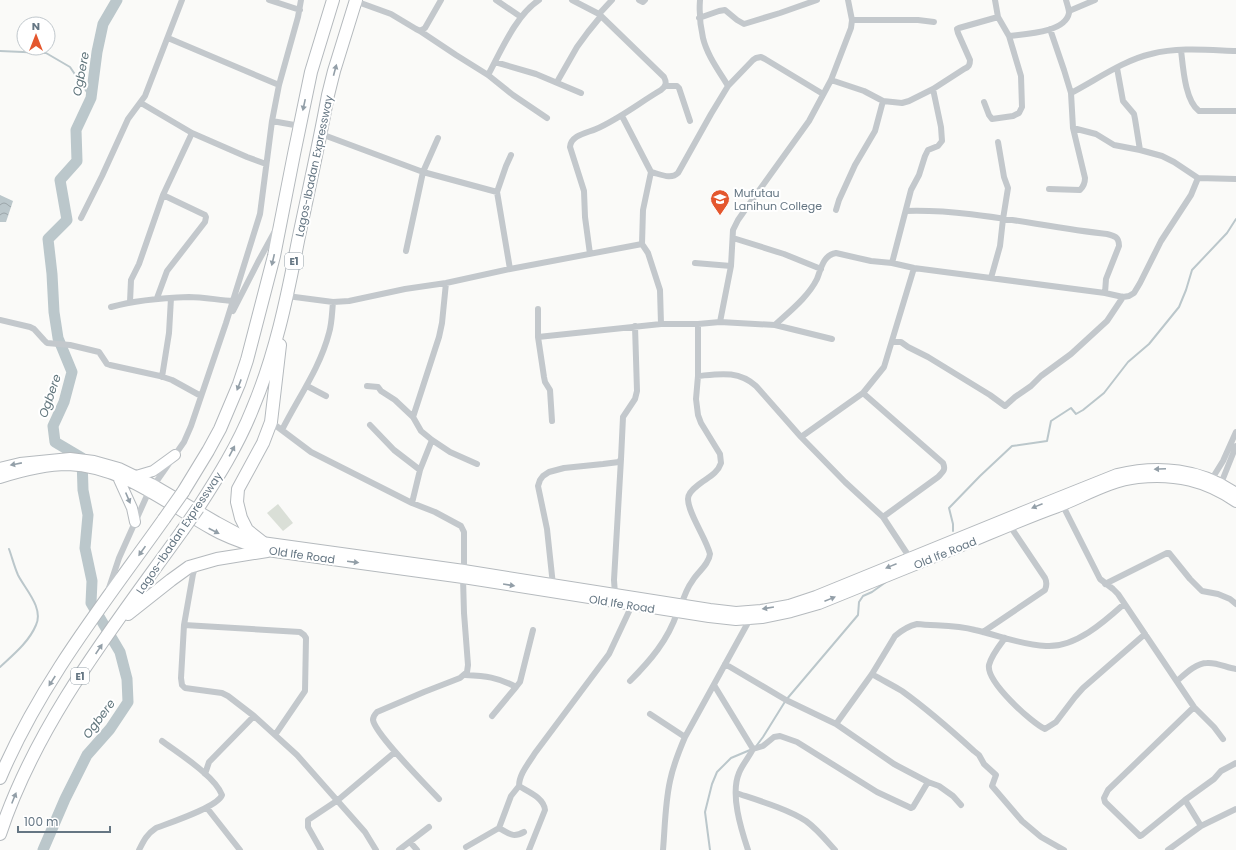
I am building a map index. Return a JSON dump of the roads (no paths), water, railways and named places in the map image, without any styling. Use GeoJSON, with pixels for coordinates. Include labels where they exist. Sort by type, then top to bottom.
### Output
{"type":"FeatureCollection","features":[{"type":"Feature","properties":{"kind":"highway","name":"Lagos-Ibadan Expressway"},"geometry":{"type":"LineString","coordinates":[[0,778],[18,738],[35,706],[86,629],[183,492],[217,434],[239,384],[260,313],[274,256],[311,72],[333,0]]}},
{"type":"Feature","properties":{"kind":"highway","name":"Lagos-Ibadan Expressway"},"geometry":{"type":"LineString","coordinates":[[0,834],[28,766],[48,728],[68,695],[115,625],[198,508],[222,471],[252,411],[267,371],[287,296],[334,71],[356,1]]}},
{"type":"Feature","properties":{"kind":"highway"},"geometry":{"type":"LineString","coordinates":[[265,546],[247,530],[241,518],[237,502],[238,489],[263,443],[271,422],[280,345],[280,323]]}},
{"type":"Feature","properties":{"kind":"highway"},"geometry":{"type":"LineString","coordinates":[[115,625],[182,571],[199,564],[265,546]]}},
{"type":"Feature","properties":{"kind":"main road"},"geometry":{"type":"LineString","coordinates":[[136,476],[153,471],[175,455]]}},
{"type":"Feature","properties":{"kind":"main road","name":"Old Ife Road"},"geometry":{"type":"LineString","coordinates":[[0,468],[20,463],[70,462],[120,468],[136,476],[212,530],[241,544],[265,546],[614,594],[736,620],[775,616],[819,604],[910,558],[1061,501]]}},
{"type":"Feature","properties":{"kind":"main road","name":"Old Ife Road"},"geometry":{"type":"LineString","coordinates":[[0,478],[21,472],[61,466],[70,462]]}},
{"type":"Feature","properties":{"kind":"main road","name":"Old Ife Road"},"geometry":{"type":"LineString","coordinates":[[93,465],[152,488]]}},
{"type":"Feature","properties":{"kind":"main road","name":"Old Ife Road"},"geometry":{"type":"LineString","coordinates":[[483,577],[632,605],[736,612],[774,608],[803,601],[860,583],[1010,526],[1117,474],[1138,470],[1164,468],[1194,473],[1220,487],[1236,493]]}},
{"type":"Feature","properties":{"kind":"main road"},"geometry":{"type":"LineString","coordinates":[[117,475],[132,508],[135,522]]}},
{"type":"Feature","properties":{"kind":"main road","name":"Old Ife Road"},"geometry":{"type":"LineString","coordinates":[[1220,487],[1236,502]]}},
{"type":"Feature","properties":{"kind":"street"},"geometry":{"type":"LineString","coordinates":[[81,218],[128,119],[145,96],[182,0]]}},
{"type":"Feature","properties":{"kind":"street"},"geometry":{"type":"LineString","coordinates":[[269,0],[300,10]]}},
{"type":"Feature","properties":{"kind":"street"},"geometry":{"type":"LineString","coordinates":[[106,602],[119,558],[135,522],[152,488],[184,442],[191,426],[226,323],[260,214],[272,121],[279,85],[300,10],[301,0]]}},
{"type":"Feature","properties":{"kind":"street"},"geometry":{"type":"LineString","coordinates":[[420,31],[425,28],[441,0]]}},
{"type":"Feature","properties":{"kind":"street"},"geometry":{"type":"LineString","coordinates":[[496,0],[521,16]]}},
{"type":"Feature","properties":{"kind":"street"},"geometry":{"type":"LineString","coordinates":[[488,75],[521,16],[539,0]]}},
{"type":"Feature","properties":{"kind":"street"},"geometry":{"type":"LineString","coordinates":[[572,0],[600,15],[664,77],[666,81],[665,86],[661,90],[622,116],[597,129],[573,138],[570,142],[570,147],[584,191],[585,217],[590,254]]}},
{"type":"Feature","properties":{"kind":"street"},"geometry":{"type":"LineString","coordinates":[[557,82],[577,47],[612,0]]}},
{"type":"Feature","properties":{"kind":"street"},"geometry":{"type":"LineString","coordinates":[[639,0],[643,2],[645,0]]}},
{"type":"Feature","properties":{"kind":"street"},"geometry":{"type":"LineString","coordinates":[[700,0],[700,18],[703,39],[714,63],[728,86]]}},
{"type":"Feature","properties":{"kind":"street"},"geometry":{"type":"LineString","coordinates":[[700,18],[725,10],[736,20],[744,24],[817,0]]}},
{"type":"Feature","properties":{"kind":"street"},"geometry":{"type":"LineString","coordinates":[[720,322],[732,266],[733,230],[738,220],[809,121],[831,80],[849,35],[852,20],[848,0]]}},
{"type":"Feature","properties":{"kind":"street"},"geometry":{"type":"LineString","coordinates":[[984,102],[988,115],[992,119],[1013,116],[1019,113],[1022,107],[1021,76],[1009,36],[998,16],[995,0]]}},
{"type":"Feature","properties":{"kind":"street"},"geometry":{"type":"LineString","coordinates":[[1009,36],[1050,30],[1058,25],[1066,19],[1069,11],[1066,0]]}},
{"type":"Feature","properties":{"kind":"street"},"geometry":{"type":"LineString","coordinates":[[1069,11],[1096,0]]}},
{"type":"Feature","properties":{"kind":"street"},"geometry":{"type":"LineString","coordinates":[[356,1],[391,14],[420,31],[488,75],[513,95],[547,118]]}},
{"type":"Feature","properties":{"kind":"street"},"geometry":{"type":"LineString","coordinates":[[831,80],[864,91],[883,101],[902,103],[910,101],[934,89],[968,67],[970,64],[970,60],[957,29],[998,16]]}},
{"type":"Feature","properties":{"kind":"street"},"geometry":{"type":"LineString","coordinates":[[852,20],[918,20],[934,22]]}},
{"type":"Feature","properties":{"kind":"street"},"geometry":{"type":"LineString","coordinates":[[1049,189],[1080,190],[1085,183],[1074,128],[1071,93],[1050,30]]}},
{"type":"Feature","properties":{"kind":"street"},"geometry":{"type":"LineString","coordinates":[[168,38],[279,85]]}},
{"type":"Feature","properties":{"kind":"street"},"geometry":{"type":"LineString","coordinates":[[1071,93],[1116,68],[1137,58],[1150,54],[1181,50],[1236,51]]}},
{"type":"Feature","properties":{"kind":"street"},"geometry":{"type":"LineString","coordinates":[[1181,50],[1186,84],[1195,108],[1199,112],[1236,111]]}},
{"type":"Feature","properties":{"kind":"street"},"geometry":{"type":"LineString","coordinates":[[651,172],[670,177],[675,176],[678,173],[728,86],[756,58],[761,58],[823,94]]}},
{"type":"Feature","properties":{"kind":"street"},"geometry":{"type":"LineString","coordinates":[[495,62],[536,74],[557,82],[581,94]]}},
{"type":"Feature","properties":{"kind":"street"},"geometry":{"type":"LineString","coordinates":[[1116,68],[1123,101],[1134,114],[1140,150]]}},
{"type":"Feature","properties":{"kind":"street"},"geometry":{"type":"LineString","coordinates":[[665,86],[677,86],[679,88],[690,121]]}},
{"type":"Feature","properties":{"kind":"street"},"geometry":{"type":"LineString","coordinates":[[892,263],[911,190],[919,175],[928,150],[938,146],[942,141],[934,89]]}},
{"type":"Feature","properties":{"kind":"street"},"geometry":{"type":"LineString","coordinates":[[836,210],[855,165],[875,131],[883,101]]}},
{"type":"Feature","properties":{"kind":"street"},"geometry":{"type":"LineString","coordinates":[[141,103],[192,133],[266,164]]}},
{"type":"Feature","properties":{"kind":"street"},"geometry":{"type":"LineString","coordinates":[[622,116],[651,172],[644,210],[642,244],[648,253],[660,290],[662,324]]}},
{"type":"Feature","properties":{"kind":"street"},"geometry":{"type":"LineString","coordinates":[[272,121],[300,126]]}},
{"type":"Feature","properties":{"kind":"street"},"geometry":{"type":"LineString","coordinates":[[1074,128],[1096,134],[1114,144],[1162,156],[1198,178],[1236,179]]}},
{"type":"Feature","properties":{"kind":"street"},"geometry":{"type":"LineString","coordinates":[[130,302],[131,280],[139,264],[163,195],[192,133]]}},
{"type":"Feature","properties":{"kind":"street"},"geometry":{"type":"LineString","coordinates":[[321,134],[423,172],[497,192]]}},
{"type":"Feature","properties":{"kind":"street"},"geometry":{"type":"LineString","coordinates":[[406,250],[423,172],[438,138]]}},
{"type":"Feature","properties":{"kind":"street"},"geometry":{"type":"LineString","coordinates":[[991,278],[1000,246],[1008,188],[1004,177],[998,142]]}},
{"type":"Feature","properties":{"kind":"street"},"geometry":{"type":"LineString","coordinates":[[510,269],[497,192],[511,155]]}},
{"type":"Feature","properties":{"kind":"street"},"geometry":{"type":"LineString","coordinates":[[775,325],[801,300],[816,280],[827,257],[830,254],[892,263],[914,268],[1105,293],[1123,297],[1129,296],[1134,293],[1137,288],[1161,241],[1191,195],[1198,178]]}},
{"type":"Feature","properties":{"kind":"street"},"geometry":{"type":"LineString","coordinates":[[157,298],[167,271],[205,222],[206,217],[205,215],[163,195]]}},
{"type":"Feature","properties":{"kind":"street"},"geometry":{"type":"LineString","coordinates":[[906,211],[955,212],[1116,236],[1119,241],[1119,246],[1106,279],[1105,293]]}},
{"type":"Feature","properties":{"kind":"street"},"geometry":{"type":"LineString","coordinates":[[226,323],[281,221]]}},
{"type":"Feature","properties":{"kind":"street"},"geometry":{"type":"LineString","coordinates":[[733,238],[784,254],[821,269]]}},
{"type":"Feature","properties":{"kind":"street"},"geometry":{"type":"LineString","coordinates":[[287,296],[333,302],[349,301],[642,244]]}},
{"type":"Feature","properties":{"kind":"street"},"geometry":{"type":"LineString","coordinates":[[695,263],[732,266]]}},
{"type":"Feature","properties":{"kind":"street"},"geometry":{"type":"LineString","coordinates":[[801,437],[863,393],[884,367],[914,268]]}},
{"type":"Feature","properties":{"kind":"street"},"geometry":{"type":"LineString","coordinates":[[413,417],[439,337],[446,283]]}},
{"type":"Feature","properties":{"kind":"street"},"geometry":{"type":"LineString","coordinates":[[111,307],[130,302],[157,298],[190,297],[233,301]]}},
{"type":"Feature","properties":{"kind":"street"},"geometry":{"type":"LineString","coordinates":[[892,342],[901,342],[928,357],[990,395],[1005,406],[1031,386],[1041,376],[1071,354],[1107,321],[1123,297]]}},
{"type":"Feature","properties":{"kind":"street"},"geometry":{"type":"LineString","coordinates":[[162,377],[169,333],[171,298]]}},
{"type":"Feature","properties":{"kind":"street"},"geometry":{"type":"LineString","coordinates":[[282,430],[295,404],[307,386],[317,364],[329,333],[333,302]]}},
{"type":"Feature","properties":{"kind":"street"},"geometry":{"type":"LineString","coordinates":[[538,309],[538,337],[544,377],[550,390],[552,421]]}},
{"type":"Feature","properties":{"kind":"street"},"geometry":{"type":"LineString","coordinates":[[0,320],[30,327],[34,329],[47,343],[65,344],[99,352],[107,364],[172,380],[201,396]]}},
{"type":"Feature","properties":{"kind":"street"},"geometry":{"type":"LineString","coordinates":[[538,337],[635,326],[720,322],[775,325],[832,339]]}},
{"type":"Feature","properties":{"kind":"street"},"geometry":{"type":"LineString","coordinates":[[630,681],[649,662],[669,634],[685,593],[710,554],[709,548],[692,512],[688,498],[690,492],[696,486],[716,473],[721,463],[720,454],[701,423],[698,415],[696,399],[698,376],[698,324]]}},
{"type":"Feature","properties":{"kind":"street"},"geometry":{"type":"LineString","coordinates":[[614,594],[623,417],[635,399],[637,391],[635,326]]}},
{"type":"Feature","properties":{"kind":"street"},"geometry":{"type":"LineString","coordinates":[[698,376],[737,375],[749,379],[801,437],[845,482],[883,517],[910,558]]}},
{"type":"Feature","properties":{"kind":"street"},"geometry":{"type":"LineString","coordinates":[[307,386],[326,396]]}},
{"type":"Feature","properties":{"kind":"street"},"geometry":{"type":"LineString","coordinates":[[367,386],[378,387],[381,391],[395,400],[413,417],[421,431],[432,440],[450,452],[477,464]]}},
{"type":"Feature","properties":{"kind":"street"},"geometry":{"type":"LineString","coordinates":[[863,393],[943,463],[945,467],[938,477],[883,517]]}},
{"type":"Feature","properties":{"kind":"street"},"geometry":{"type":"LineString","coordinates":[[271,422],[312,452],[461,526],[464,532],[464,613],[468,665],[465,675]]}},
{"type":"Feature","properties":{"kind":"street"},"geometry":{"type":"LineString","coordinates":[[370,425],[394,450],[420,470]]}},
{"type":"Feature","properties":{"kind":"street"},"geometry":{"type":"LineString","coordinates":[[1210,482],[1223,461],[1236,432]]}},
{"type":"Feature","properties":{"kind":"street"},"geometry":{"type":"LineString","coordinates":[[412,503],[420,470],[432,440]]}},
{"type":"Feature","properties":{"kind":"street"},"geometry":{"type":"LineString","coordinates":[[1220,487],[1236,446]]}},
{"type":"Feature","properties":{"kind":"street"},"geometry":{"type":"LineString","coordinates":[[553,585],[547,529],[538,486],[540,480],[549,472],[564,468],[619,462],[621,459]]}},
{"type":"Feature","properties":{"kind":"street"},"geometry":{"type":"LineString","coordinates":[[1061,501],[1100,579],[1113,589],[1194,707],[1214,727],[1223,739]]}},
{"type":"Feature","properties":{"kind":"street"},"geometry":{"type":"LineString","coordinates":[[983,632],[1046,590],[1047,582],[1045,578],[1010,526]]}},
{"type":"Feature","properties":{"kind":"street"},"geometry":{"type":"LineString","coordinates":[[1106,584],[1169,553],[1202,591],[1218,594],[1230,599],[1236,604]]}},
{"type":"Feature","properties":{"kind":"street"},"geometry":{"type":"LineString","coordinates":[[199,564],[195,568],[193,574],[184,625],[181,678],[182,685],[185,688],[192,690],[222,693],[254,716],[297,755],[338,800],[365,832],[376,850]]}},
{"type":"Feature","properties":{"kind":"street"},"geometry":{"type":"LineString","coordinates":[[836,724],[872,674],[896,636],[910,626],[917,624],[972,629],[1032,645],[1056,646],[1069,643],[1080,638],[1108,619],[1124,604]]}},
{"type":"Feature","properties":{"kind":"street"},"geometry":{"type":"LineString","coordinates":[[466,847],[499,828],[511,796],[519,786],[519,781],[522,774],[535,753],[609,654],[632,605]]}},
{"type":"Feature","properties":{"kind":"street"},"geometry":{"type":"LineString","coordinates":[[663,850],[670,782],[680,749],[685,737],[750,619]]}},
{"type":"Feature","properties":{"kind":"street"},"geometry":{"type":"LineString","coordinates":[[184,625],[300,632],[304,634],[306,638],[305,691],[275,735]]}},
{"type":"Feature","properties":{"kind":"street"},"geometry":{"type":"LineString","coordinates":[[492,716],[520,682],[533,630]]}},
{"type":"Feature","properties":{"kind":"street"},"geometry":{"type":"LineString","coordinates":[[1005,638],[989,666],[991,676],[998,687],[1011,701],[1046,730],[1056,722],[1075,696],[1083,688],[1145,634]]}},
{"type":"Feature","properties":{"kind":"street"},"geometry":{"type":"LineString","coordinates":[[1177,681],[1200,664],[1208,663],[1236,669]]}},
{"type":"Feature","properties":{"kind":"street"},"geometry":{"type":"LineString","coordinates":[[725,664],[786,700],[836,724],[894,764],[943,789],[953,796],[961,805]]}},
{"type":"Feature","properties":{"kind":"street"},"geometry":{"type":"LineString","coordinates":[[872,674],[900,690],[912,699],[939,720],[979,755],[984,764],[996,775],[992,786],[1016,815],[1041,837],[1064,850]]}},
{"type":"Feature","properties":{"kind":"street"},"geometry":{"type":"LineString","coordinates":[[439,799],[395,752],[376,726],[373,719],[375,714],[465,675],[488,676],[516,687]]}},
{"type":"Feature","properties":{"kind":"street"},"geometry":{"type":"LineString","coordinates":[[714,685],[753,749]]}},
{"type":"Feature","properties":{"kind":"street"},"geometry":{"type":"LineString","coordinates":[[1194,707],[1108,790],[1104,798],[1105,802],[1140,836],[1221,772],[1236,763]]}},
{"type":"Feature","properties":{"kind":"street"},"geometry":{"type":"LineString","coordinates":[[650,714],[685,737]]}},
{"type":"Feature","properties":{"kind":"street"},"geometry":{"type":"LineString","coordinates":[[205,774],[209,762],[254,716]]}},
{"type":"Feature","properties":{"kind":"street"},"geometry":{"type":"LineString","coordinates":[[748,850],[739,819],[736,784],[739,773],[753,749],[763,746],[774,737],[780,736],[797,742],[872,788],[911,808],[928,782]]}},
{"type":"Feature","properties":{"kind":"street"},"geometry":{"type":"LineString","coordinates":[[139,850],[148,833],[156,828],[207,808],[221,798],[222,795],[221,791],[205,774],[162,741]]}},
{"type":"Feature","properties":{"kind":"street"},"geometry":{"type":"LineString","coordinates":[[321,850],[308,826],[308,820],[338,800],[395,752]]}},
{"type":"Feature","properties":{"kind":"street"},"geometry":{"type":"LineString","coordinates":[[519,786],[539,799],[544,806],[544,810],[529,850]]}},
{"type":"Feature","properties":{"kind":"street"},"geometry":{"type":"LineString","coordinates":[[736,793],[771,805],[806,821],[820,833],[835,850]]}},
{"type":"Feature","properties":{"kind":"street"},"geometry":{"type":"LineString","coordinates":[[1185,800],[1201,826]]}},
{"type":"Feature","properties":{"kind":"street"},"geometry":{"type":"LineString","coordinates":[[207,808],[240,850]]}},
{"type":"Feature","properties":{"kind":"street"},"geometry":{"type":"LineString","coordinates":[[1168,850],[1201,826],[1236,809]]}},
{"type":"Feature","properties":{"kind":"street"},"geometry":{"type":"LineString","coordinates":[[398,850],[429,827]]}},
{"type":"Feature","properties":{"kind":"street"},"geometry":{"type":"LineString","coordinates":[[499,828],[513,836],[524,832]]}},
{"type":"Feature","properties":{"kind":"street"},"geometry":{"type":"LineString","coordinates":[[410,842],[417,850]]}},
{"type":"Feature","properties":{"kind":"water"},"geometry":{"type":"Polygon","coordinates":[[[0,195],[13,201],[6,222],[0,222],[0,195]]]}},
{"type":"Feature","properties":{"kind":"waterway","name":"Ogbere"},"geometry":{"type":"LineString","coordinates":[[43,850],[65,799],[87,755],[110,729],[128,702],[127,679],[120,652],[91,603],[92,581],[85,548],[88,515],[83,490],[82,458],[55,442],[53,426],[64,402],[72,372],[58,338],[54,312],[48,239],[67,220],[60,180],[77,161],[76,130],[91,98],[97,52],[103,24],[117,0]]}},
{"type":"Feature","properties":{"kind":"waterway"},"geometry":{"type":"LineString","coordinates":[[0,51],[46,53],[70,67],[91,98]]}},
{"type":"Feature","properties":{"kind":"waterway"},"geometry":{"type":"LineString","coordinates":[[953,531],[949,508],[980,476],[1012,446],[1047,441],[1051,421],[1071,408],[1076,414],[1083,410],[1104,393],[1128,362],[1149,344],[1179,307],[1192,270],[1227,233],[1236,219]]}},
{"type":"Feature","properties":{"kind":"waterway"},"geometry":{"type":"LineString","coordinates":[[0,667],[25,643],[33,631],[38,619],[36,605],[18,575],[9,549]]}},
{"type":"Feature","properties":{"kind":"waterway"},"geometry":{"type":"LineString","coordinates":[[757,745],[786,700],[858,615],[859,602],[863,596],[872,592],[886,582]]}},
{"type":"Feature","properties":{"kind":"waterway"},"geometry":{"type":"LineString","coordinates":[[710,850],[705,812],[712,784],[717,772],[731,758],[750,750]]}},
{"type":"Feature","properties":{"kind":"place","name":"Mufutau Lanihun College"},"geometry":{"type":"Point","coordinates":[720,216]}}]}
